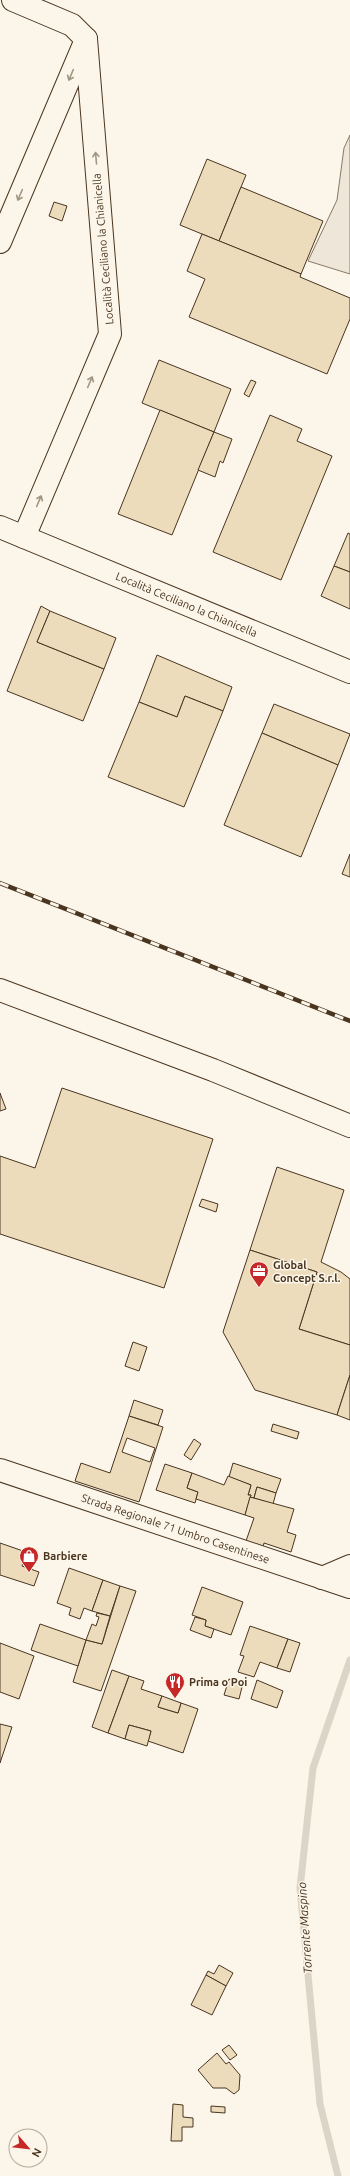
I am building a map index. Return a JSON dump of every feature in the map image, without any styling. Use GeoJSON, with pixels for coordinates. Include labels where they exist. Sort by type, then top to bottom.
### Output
{"type":"FeatureCollection","features":[{"type":"Feature","properties":{"kind":"street"},"geometry":{"type":"LineString","coordinates":[[0,242],[86,39],[72,25],[13,0]]}},
{"type":"Feature","properties":{"kind":"street","name":"Località Ceciliano la Chianicella"},"geometry":{"type":"LineString","coordinates":[[24,537],[110,334],[86,39]]}},
{"type":"Feature","properties":{"kind":"street","name":"Località Ceciliano la Chianicella"},"geometry":{"type":"LineString","coordinates":[[0,527],[350,672]]}},
{"type":"Feature","properties":{"kind":"street"},"geometry":{"type":"LineString","coordinates":[[0,990],[213,1070],[350,1126]]}},
{"type":"Feature","properties":{"kind":"street","name":"Strada Regionale 71 Umbro Casentinese"},"geometry":{"type":"LineString","coordinates":[[0,1470],[350,1587]]}},
{"type":"Feature","properties":{"kind":"street"},"geometry":{"type":"LineString","coordinates":[[322,1578],[350,1566]]}},
{"type":"Feature","properties":{"kind":"shaded area"},"geometry":{"type":"Polygon","coordinates":[[[350,135],[350,274],[308,261],[337,200],[344,148],[350,135]]]}},
{"type":"Feature","properties":{"kind":"building"},"geometry":{"type":"Polygon","coordinates":[[[207,159],[246,175],[219,241],[180,225],[207,159]]]}},
{"type":"Feature","properties":{"kind":"building"},"geometry":{"type":"Polygon","coordinates":[[[241,187],[323,221],[301,274],[219,241],[241,187]]]}},
{"type":"Feature","properties":{"kind":"building"},"geometry":{"type":"Polygon","coordinates":[[[54,202],[67,206],[62,221],[49,216],[54,202]]]}},
{"type":"Feature","properties":{"kind":"building"},"geometry":{"type":"Polygon","coordinates":[[[202,234],[301,274],[300,277],[350,298],[350,319],[327,374],[189,317],[205,279],[187,271],[202,234]]]}},
{"type":"Feature","properties":{"kind":"building"},"geometry":{"type":"Polygon","coordinates":[[[159,360],[231,389],[214,432],[142,403],[159,360]]]}},
{"type":"Feature","properties":{"kind":"building"},"geometry":{"type":"Polygon","coordinates":[[[251,380],[256,382],[249,397],[244,394],[251,380]]]}},
{"type":"Feature","properties":{"kind":"building"},"geometry":{"type":"Polygon","coordinates":[[[160,410],[214,432],[172,535],[118,514],[160,410]]]}},
{"type":"Feature","properties":{"kind":"building"},"geometry":{"type":"Polygon","coordinates":[[[270,415],[302,429],[297,441],[332,456],[281,580],[213,552],[270,415]]]}},
{"type":"Feature","properties":{"kind":"building"},"geometry":{"type":"Polygon","coordinates":[[[214,432],[232,439],[223,463],[220,461],[215,477],[198,470],[214,432]]]}},
{"type":"Feature","properties":{"kind":"building"},"geometry":{"type":"Polygon","coordinates":[[[348,533],[350,534],[350,572],[334,566],[348,533]]]}},
{"type":"Feature","properties":{"kind":"building"},"geometry":{"type":"Polygon","coordinates":[[[334,566],[350,572],[350,609],[321,596],[334,566]]]}},
{"type":"Feature","properties":{"kind":"building"},"geometry":{"type":"Polygon","coordinates":[[[41,606],[50,611],[37,642],[104,669],[83,721],[7,691],[41,606]]]}},
{"type":"Feature","properties":{"kind":"building"},"geometry":{"type":"Polygon","coordinates":[[[50,611],[116,638],[104,669],[37,642],[50,611]]]}},
{"type":"Feature","properties":{"kind":"building"},"geometry":{"type":"Polygon","coordinates":[[[157,655],[232,687],[223,711],[185,696],[177,717],[139,702],[157,655]]]}},
{"type":"Feature","properties":{"kind":"building"},"geometry":{"type":"Polygon","coordinates":[[[185,696],[223,711],[184,807],[108,777],[139,702],[177,717],[185,696]]]}},
{"type":"Feature","properties":{"kind":"building"},"geometry":{"type":"Polygon","coordinates":[[[274,704],[350,734],[338,765],[262,733],[274,704]]]}},
{"type":"Feature","properties":{"kind":"building"},"geometry":{"type":"Polygon","coordinates":[[[262,733],[338,765],[301,857],[224,825],[262,733]]]}},
{"type":"Feature","properties":{"kind":"building"},"geometry":{"type":"Polygon","coordinates":[[[350,854],[350,877],[342,874],[350,854]]]}},
{"type":"Feature","properties":{"kind":"building"},"geometry":{"type":"Polygon","coordinates":[[[62,1088],[213,1139],[164,1288],[0,1234],[0,1156],[35,1168],[62,1088]]]}},
{"type":"Feature","properties":{"kind":"building"},"geometry":{"type":"Polygon","coordinates":[[[0,1093],[6,1109],[0,1111],[0,1093]]]}},
{"type":"Feature","properties":{"kind":"building"},"geometry":{"type":"Polygon","coordinates":[[[277,1167],[344,1190],[321,1262],[341,1272],[350,1279],[350,1345],[299,1329],[317,1272],[250,1250],[277,1167]]]}},
{"type":"Feature","properties":{"kind":"building"},"geometry":{"type":"Polygon","coordinates":[[[202,1199],[218,1204],[216,1212],[199,1206],[202,1199]]]}},
{"type":"Feature","properties":{"kind":"building"},"geometry":{"type":"Polygon","coordinates":[[[250,1250],[317,1272],[299,1329],[350,1345],[350,1375],[337,1415],[255,1390],[223,1332],[250,1250]]]}},
{"type":"Feature","properties":{"kind":"building"},"geometry":{"type":"Polygon","coordinates":[[[133,1342],[147,1347],[139,1371],[125,1366],[133,1342]]]}},
{"type":"Feature","properties":{"kind":"building"},"geometry":{"type":"Polygon","coordinates":[[[350,1375],[350,1420],[337,1415],[350,1375]]]}},
{"type":"Feature","properties":{"kind":"building"},"geometry":{"type":"Polygon","coordinates":[[[134,1400],[163,1410],[158,1425],[129,1416],[134,1400]]]}},
{"type":"Feature","properties":{"kind":"building"},"geometry":{"type":"Polygon","coordinates":[[[129,1416],[163,1427],[139,1502],[75,1481],[81,1463],[110,1473],[129,1416]],[[127,1438],[122,1452],[150,1462],[155,1448],[127,1438]]]}},
{"type":"Feature","properties":{"kind":"building"},"geometry":{"type":"Polygon","coordinates":[[[273,1424],[299,1432],[297,1439],[271,1431],[273,1424]]]}},
{"type":"Feature","properties":{"kind":"building"},"geometry":{"type":"Polygon","coordinates":[[[194,1439],[201,1444],[191,1460],[184,1455],[194,1439]]]}},
{"type":"Feature","properties":{"kind":"building"},"geometry":{"type":"Polygon","coordinates":[[[233,1463],[281,1479],[276,1493],[257,1487],[254,1498],[250,1497],[251,1495],[248,1495],[251,1485],[229,1477],[233,1463]]]}},
{"type":"Feature","properties":{"kind":"building"},"geometry":{"type":"Polygon","coordinates":[[[165,1464],[192,1473],[187,1488],[198,1492],[195,1503],[156,1490],[165,1464]]]}},
{"type":"Feature","properties":{"kind":"building"},"geometry":{"type":"Polygon","coordinates":[[[192,1473],[224,1485],[228,1476],[251,1485],[248,1495],[251,1495],[245,1515],[196,1499],[198,1492],[187,1488],[192,1473]]]}},
{"type":"Feature","properties":{"kind":"building"},"geometry":{"type":"Polygon","coordinates":[[[257,1487],[276,1493],[273,1504],[254,1498],[257,1487]]]}},
{"type":"Feature","properties":{"kind":"building"},"geometry":{"type":"Polygon","coordinates":[[[250,1497],[294,1509],[287,1532],[296,1535],[291,1552],[264,1543],[263,1547],[246,1541],[254,1518],[245,1515],[250,1497]]]}},
{"type":"Feature","properties":{"kind":"building"},"geometry":{"type":"Polygon","coordinates":[[[0,1543],[26,1552],[22,1566],[39,1572],[34,1586],[0,1575],[0,1543]]]}},
{"type":"Feature","properties":{"kind":"building"},"geometry":{"type":"Polygon","coordinates":[[[69,1568],[103,1580],[92,1611],[84,1608],[80,1619],[69,1615],[71,1608],[57,1603],[69,1568]]]}},
{"type":"Feature","properties":{"kind":"building"},"geometry":{"type":"Polygon","coordinates":[[[103,1580],[120,1586],[110,1616],[92,1611],[103,1580]]]}},
{"type":"Feature","properties":{"kind":"building"},"geometry":{"type":"Polygon","coordinates":[[[120,1586],[136,1591],[101,1691],[73,1682],[86,1640],[102,1644],[120,1586]]]}},
{"type":"Feature","properties":{"kind":"building"},"geometry":{"type":"Polygon","coordinates":[[[202,1587],[243,1602],[231,1635],[205,1626],[206,1620],[192,1615],[202,1587]]]}},
{"type":"Feature","properties":{"kind":"building"},"geometry":{"type":"Polygon","coordinates":[[[97,1613],[110,1616],[102,1644],[86,1640],[92,1624],[96,1626],[99,1617],[96,1616],[97,1613]]]}},
{"type":"Feature","properties":{"kind":"building"},"geometry":{"type":"Polygon","coordinates":[[[195,1617],[206,1620],[205,1626],[214,1629],[211,1638],[190,1630],[195,1617]]]}},
{"type":"Feature","properties":{"kind":"building"},"geometry":{"type":"Polygon","coordinates":[[[40,1624],[86,1640],[78,1666],[31,1650],[40,1624]]]}},
{"type":"Feature","properties":{"kind":"building"},"geometry":{"type":"Polygon","coordinates":[[[250,1626],[288,1639],[277,1668],[260,1662],[254,1677],[238,1672],[244,1656],[240,1655],[250,1626]]]}},
{"type":"Feature","properties":{"kind":"building"},"geometry":{"type":"Polygon","coordinates":[[[288,1639],[300,1643],[290,1672],[277,1668],[288,1639]]]}},
{"type":"Feature","properties":{"kind":"building"},"geometry":{"type":"Polygon","coordinates":[[[0,1643],[34,1656],[19,1699],[0,1692],[0,1643]]]}},
{"type":"Feature","properties":{"kind":"building"},"geometry":{"type":"Polygon","coordinates":[[[112,1670],[129,1676],[108,1733],[92,1727],[112,1670]]]}},
{"type":"Feature","properties":{"kind":"building"},"geometry":{"type":"Polygon","coordinates":[[[129,1676],[144,1681],[141,1689],[162,1696],[158,1707],[178,1713],[181,1703],[198,1709],[183,1753],[148,1741],[151,1731],[129,1725],[125,1739],[108,1733],[129,1676]]]}},
{"type":"Feature","properties":{"kind":"building"},"geometry":{"type":"Polygon","coordinates":[[[229,1679],[243,1683],[239,1699],[224,1695],[229,1679]]]}},
{"type":"Feature","properties":{"kind":"building"},"geometry":{"type":"Polygon","coordinates":[[[257,1680],[283,1691],[277,1708],[251,1699],[257,1680]]]}},
{"type":"Feature","properties":{"kind":"building"},"geometry":{"type":"Polygon","coordinates":[[[162,1696],[181,1703],[178,1713],[158,1707],[162,1696]]]}},
{"type":"Feature","properties":{"kind":"building"},"geometry":{"type":"Polygon","coordinates":[[[0,1724],[12,1727],[0,1763],[0,1724]]]}},
{"type":"Feature","properties":{"kind":"building"},"geometry":{"type":"Polygon","coordinates":[[[129,1725],[151,1731],[147,1746],[125,1739],[129,1725]]]}},
{"type":"Feature","properties":{"kind":"building"},"geometry":{"type":"Polygon","coordinates":[[[219,1965],[233,1973],[226,1986],[206,1975],[208,1971],[214,1974],[219,1965]]]}},
{"type":"Feature","properties":{"kind":"building"},"geometry":{"type":"Polygon","coordinates":[[[206,1975],[226,1986],[212,2015],[191,2005],[206,1975]]]}},
{"type":"Feature","properties":{"kind":"building"},"geometry":{"type":"Polygon","coordinates":[[[229,2045],[237,2055],[230,2060],[222,2050],[229,2045]]]}},
{"type":"Feature","properties":{"kind":"building"},"geometry":{"type":"Polygon","coordinates":[[[217,2053],[226,2064],[229,2062],[240,2075],[239,2090],[234,2094],[226,2088],[213,2088],[198,2070],[217,2053]]]}},
{"type":"Feature","properties":{"kind":"building"},"geometry":{"type":"Polygon","coordinates":[[[173,2104],[183,2105],[183,2117],[193,2118],[193,2127],[182,2127],[182,2141],[171,2141],[173,2104]]]}},
{"type":"Feature","properties":{"kind":"building"},"geometry":{"type":"Polygon","coordinates":[[[211,2106],[225,2107],[225,2113],[211,2112],[211,2106]]]}},
{"type":"Feature","properties":{"kind":"waterway","name":"Torrente Maspino"},"geometry":{"type":"LineString","coordinates":[[338,2176],[320,2104],[300,1888],[313,1768],[350,1660]]}},
{"type":"Feature","properties":{"kind":"railway"},"geometry":{"type":"LineString","coordinates":[[0,883],[350,1021]]}},
{"type":"Feature","properties":{"kind":"place","name":"Global Concept S.r.l."},"geometry":{"type":"Point","coordinates":[259,1288]}},
{"type":"Feature","properties":{"kind":"place","name":"Barbiere"},"geometry":{"type":"Point","coordinates":[29,1573]}},
{"type":"Feature","properties":{"kind":"place","name":"Prima o Poi"},"geometry":{"type":"Point","coordinates":[175,1699]}}]}
